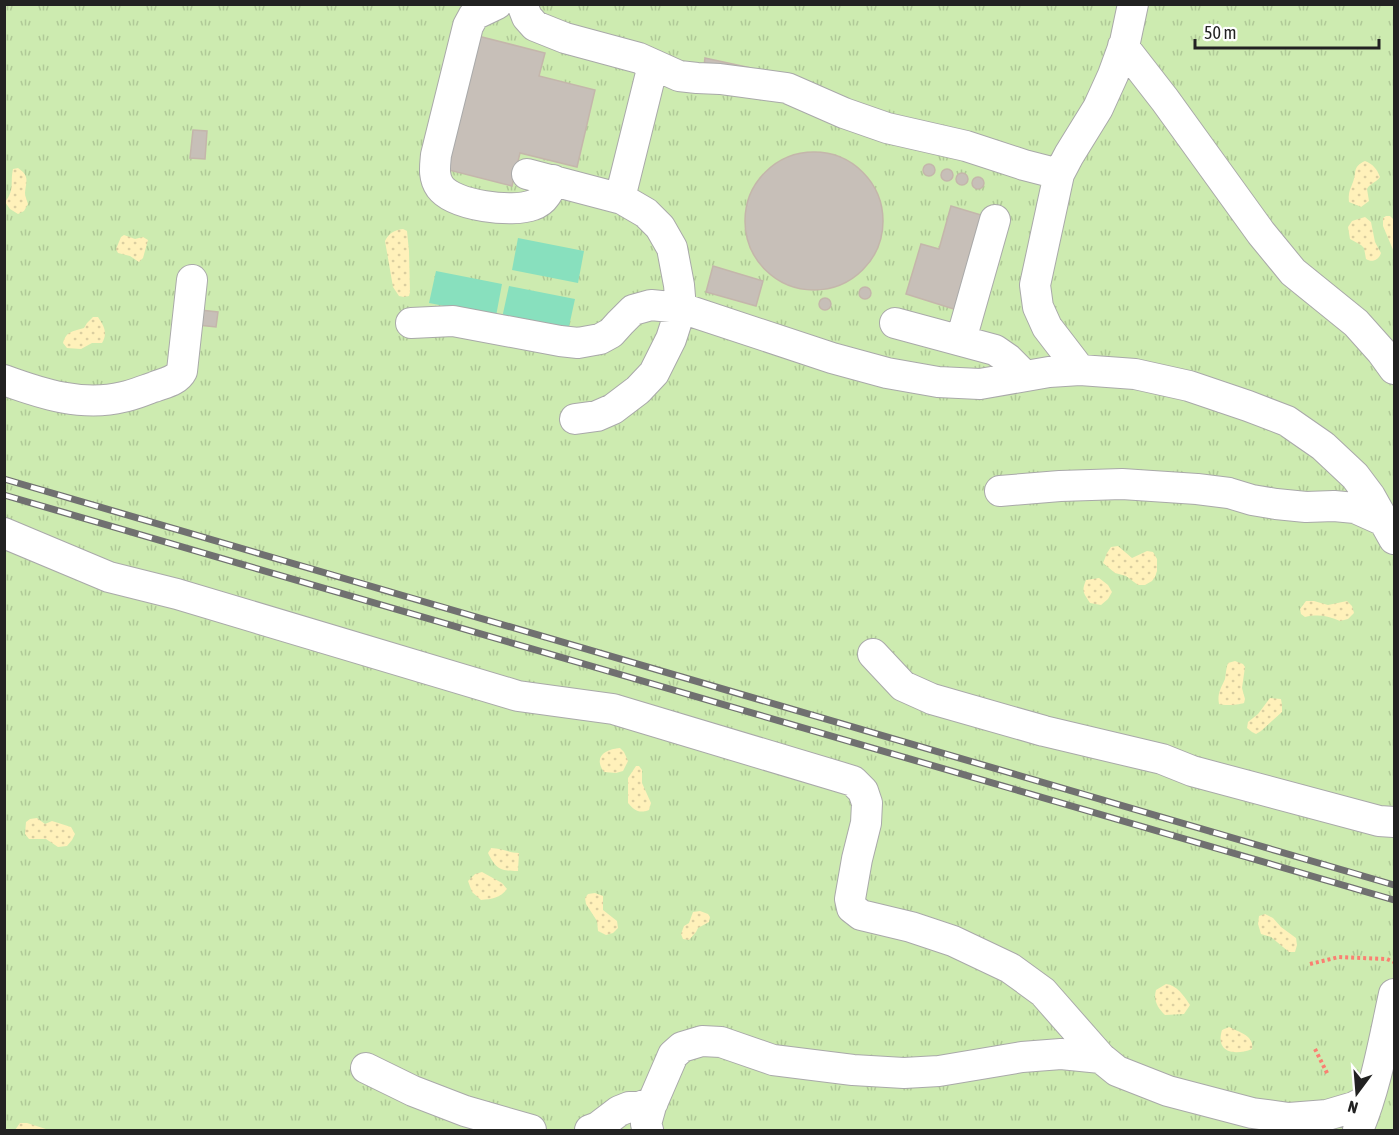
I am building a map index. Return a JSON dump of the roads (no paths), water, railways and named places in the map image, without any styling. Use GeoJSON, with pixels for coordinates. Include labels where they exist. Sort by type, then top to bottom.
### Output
{"type":"FeatureCollection","features":[{"type":"Feature","properties":{"kind":"lane"},"geometry":{"type":"LineString","coordinates":[[497,4],[474,15],[468,26],[436,155],[435,174],[440,187],[451,196],[465,202],[522,208],[536,205],[546,195],[540,177],[622,199],[646,213],[660,227],[672,248],[680,285],[681,308],[671,339],[654,373],[638,390],[613,409],[597,416],[575,419]]}},
{"type":"Feature","properties":{"kind":"lane"},"geometry":{"type":"LineString","coordinates":[[522,4],[526,17],[535,26],[565,38],[639,58],[679,75],[788,88],[844,113],[887,128],[966,146],[1059,174]]}},
{"type":"Feature","properties":{"kind":"lane"},"geometry":{"type":"LineString","coordinates":[[1080,370],[1047,327],[1038,307],[1035,285],[1059,174],[1098,108],[1113,75],[1133,4]]}},
{"type":"Feature","properties":{"kind":"lane"},"geometry":{"type":"LineString","coordinates":[[1123,46],[1261,233],[1293,272],[1356,323],[1395,369]]}},
{"type":"Feature","properties":{"kind":"lane"},"geometry":{"type":"LineString","coordinates":[[622,199],[622,190],[653,65]]}},
{"type":"Feature","properties":{"kind":"lane"},"geometry":{"type":"LineString","coordinates":[[961,340],[995,220]]}},
{"type":"Feature","properties":{"kind":"lane"},"geometry":{"type":"LineString","coordinates":[[4,380],[56,396],[82,400],[123,398],[172,381],[182,371],[192,280]]}},
{"type":"Feature","properties":{"kind":"lane"},"geometry":{"type":"LineString","coordinates":[[411,323],[453,321],[578,343],[600,339],[611,333],[633,310],[651,305],[681,308],[832,358],[887,373],[938,382],[981,384],[1024,375],[1080,370],[1135,374],[1189,386],[1287,421],[1323,446],[1354,476],[1370,496],[1391,530]]}},
{"type":"Feature","properties":{"kind":"lane"},"geometry":{"type":"LineString","coordinates":[[896,323],[995,350],[1024,375]]}},
{"type":"Feature","properties":{"kind":"lane"},"geometry":{"type":"LineString","coordinates":[[1000,491],[1122,484],[1197,489],[1229,493],[1276,504],[1355,508],[1391,530]]}},
{"type":"Feature","properties":{"kind":"lane"},"geometry":{"type":"LineString","coordinates":[[4,534],[109,576],[177,594],[518,696],[613,709],[853,781],[863,791],[867,803],[866,823],[850,899],[852,908],[861,915],[911,927],[954,941],[1010,968],[1043,993],[1101,1058],[1118,1071],[1168,1091],[1252,1113],[1289,1118],[1327,1115],[1354,1107],[1369,1099]]}},
{"type":"Feature","properties":{"kind":"lane"},"geometry":{"type":"LineString","coordinates":[[873,654],[903,686],[932,699],[1162,759],[1192,771],[1249,787],[1379,821],[1395,822]]}},
{"type":"Feature","properties":{"kind":"lane"},"geometry":{"type":"LineString","coordinates":[[1358,1131],[1382,1054],[1395,994]]}},
{"type":"Feature","properties":{"kind":"lane"},"geometry":{"type":"LineString","coordinates":[[590,1131],[619,1111],[629,1107],[639,1107],[651,1116],[673,1055],[681,1047],[702,1041],[721,1042],[773,1060],[853,1070],[904,1073],[939,1071],[1022,1057],[1061,1054],[1101,1058]]}},
{"type":"Feature","properties":{"kind":"lane"},"geometry":{"type":"LineString","coordinates":[[366,1068],[413,1091],[465,1111],[531,1131]]}},
{"type":"Feature","properties":{"kind":"railway"},"geometry":{"type":"LineString","coordinates":[[4,479],[1394,885]]}},
{"type":"Feature","properties":{"kind":"railway"},"geometry":{"type":"LineString","coordinates":[[4,495],[1394,900]]}}]}
